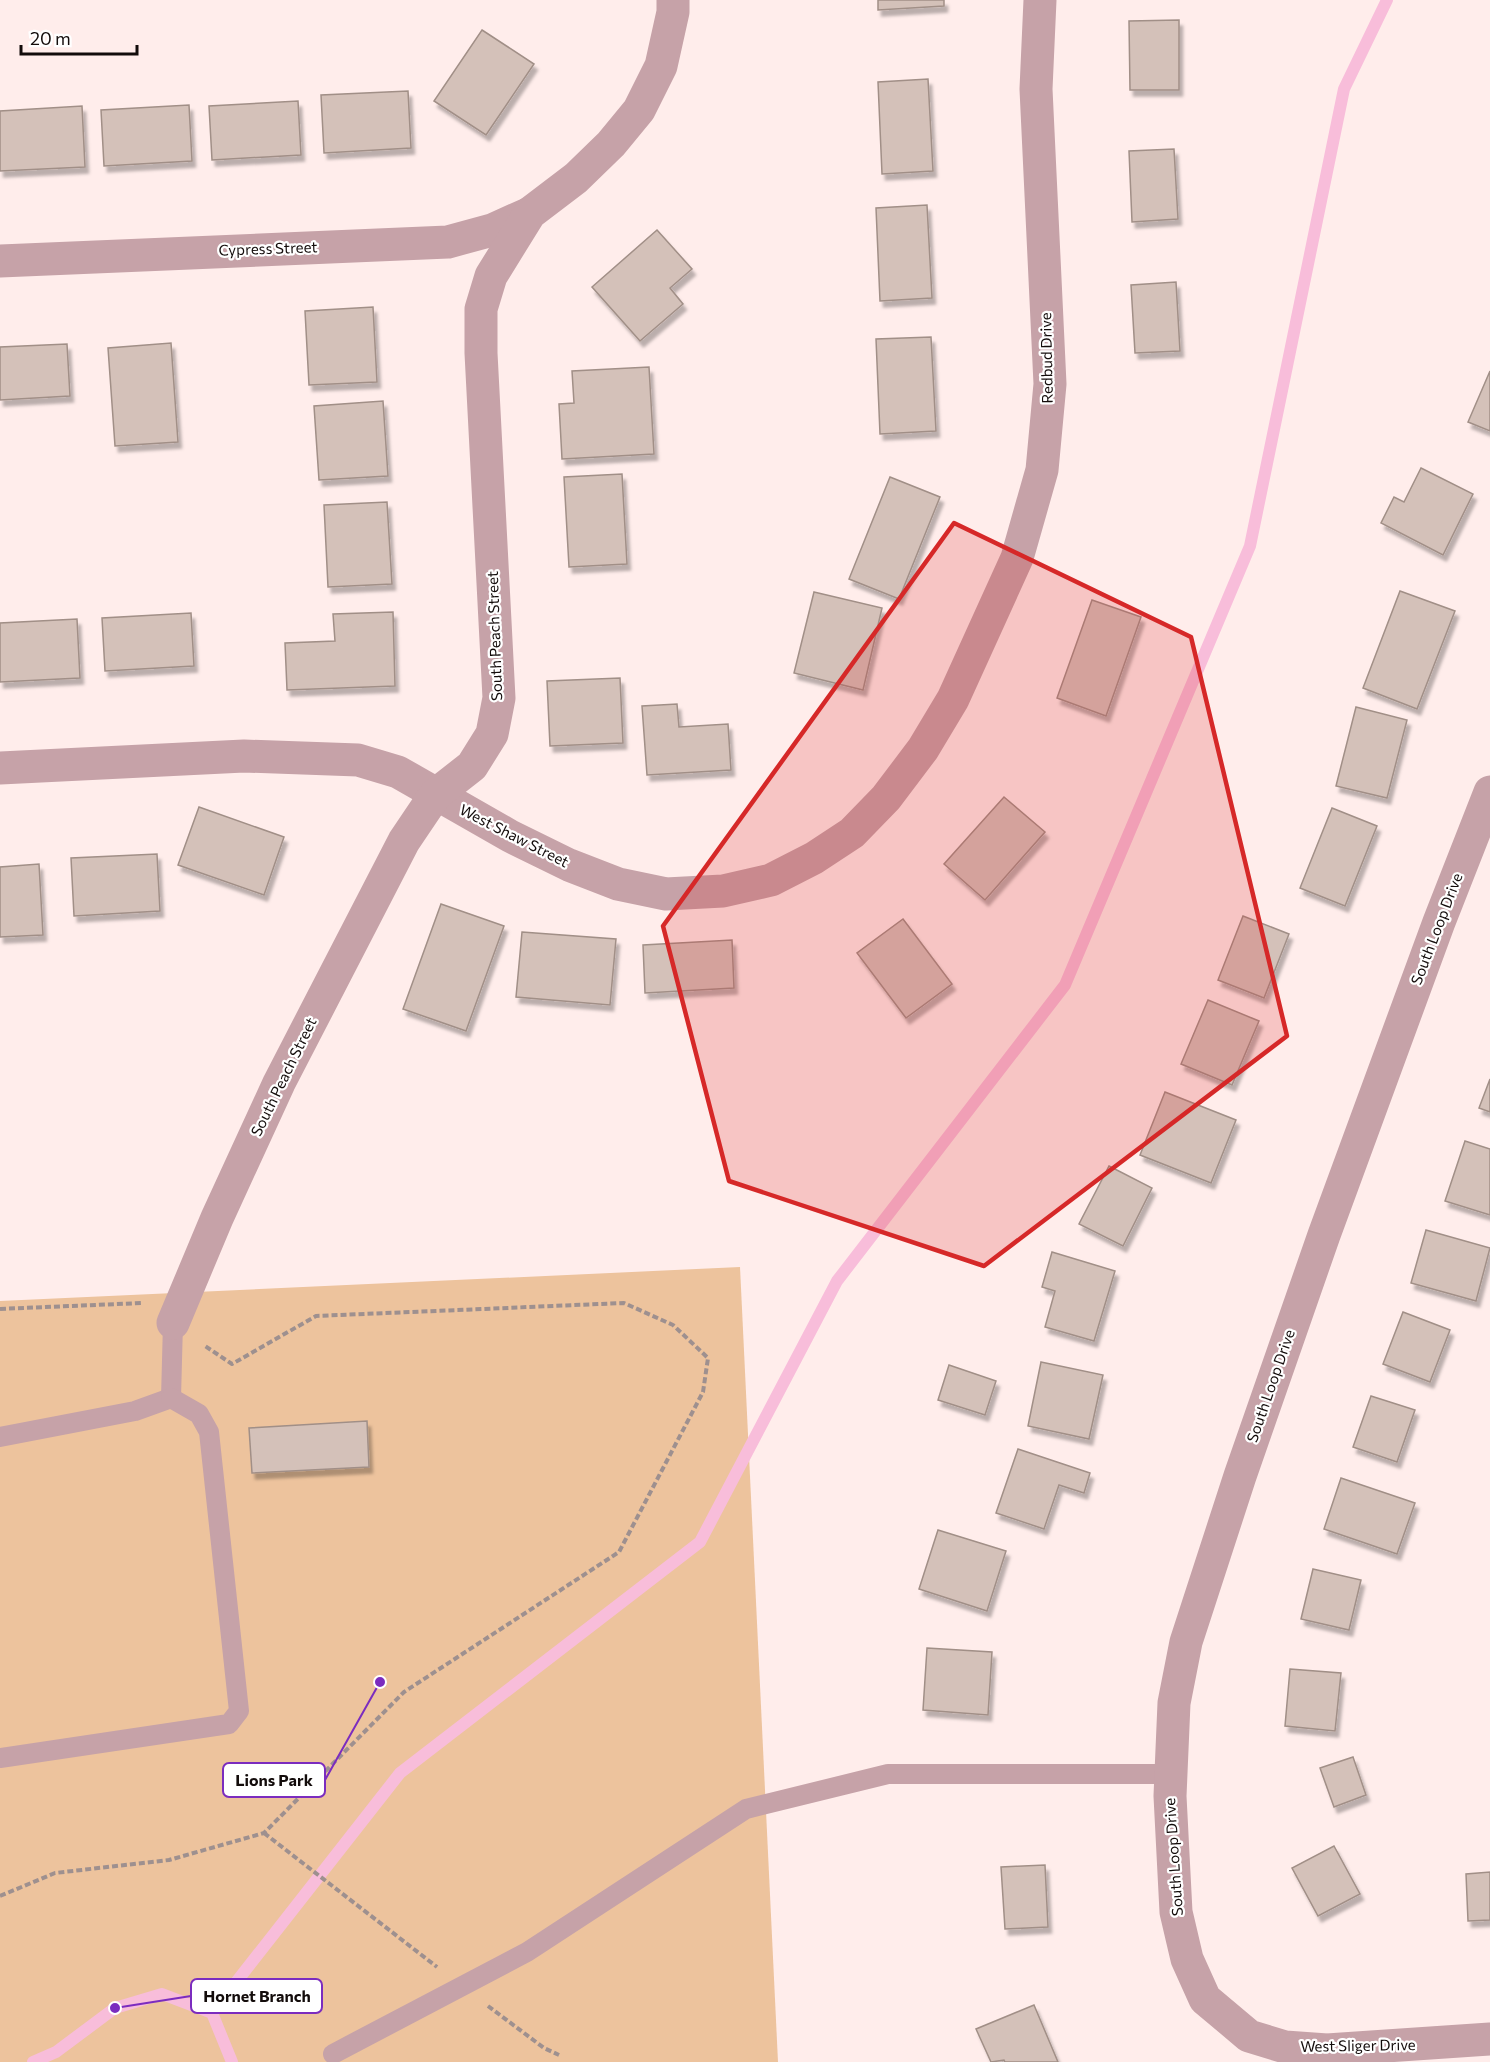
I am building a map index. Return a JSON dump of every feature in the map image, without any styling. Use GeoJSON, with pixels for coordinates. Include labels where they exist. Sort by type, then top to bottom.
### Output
{"type":"FeatureCollection","features":[{"type":"Feature","properties":{"kind":"street","name":"South Peach Street"},"geometry":{"type":"LineString","coordinates":[[173,1323],[217,1218],[279,1083],[404,841],[435,795],[472,766],[492,734],[499,698],[481,353],[481,309],[492,276],[530,213],[576,178],[611,144],[639,110],[661,66],[673,12],[673,0]]}},
{"type":"Feature","properties":{"kind":"street","name":"Redbud Drive"},"geometry":{"type":"LineString","coordinates":[[953,699],[1017,558],[1042,470],[1050,384],[1036,89],[1040,0]]}},
{"type":"Feature","properties":{"kind":"street","name":"Cypress Street"},"geometry":{"type":"LineString","coordinates":[[0,261],[448,242],[492,230],[530,213]]}},
{"type":"Feature","properties":{"kind":"street","name":"West Shaw Street"},"geometry":{"type":"LineString","coordinates":[[0,768],[244,756],[358,760],[398,772],[435,795],[569,865],[618,884],[666,894],[723,891],[771,880],[814,858],[852,833],[886,798],[923,749],[953,699]]}},
{"type":"Feature","properties":{"kind":"street","name":"South Loop Drive"},"geometry":{"type":"LineString","coordinates":[[1204,2000],[1187,1959],[1176,1912],[1170,1774],[1174,1703],[1186,1642],[1324,1235],[1439,922],[1490,792]]}},
{"type":"Feature","properties":{"kind":"street","name":"West Sliger Drive"},"geometry":{"type":"LineString","coordinates":[[1204,2000],[1249,2036],[1285,2047],[1327,2050],[1490,2039]]}},
{"type":"Feature","properties":{"kind":"lane"},"geometry":{"type":"LineString","coordinates":[[171,1398],[173,1323]]}},
{"type":"Feature","properties":{"kind":"lane"},"geometry":{"type":"LineString","coordinates":[[0,1437],[135,1411],[171,1398],[199,1414],[209,1432],[239,1711],[229,1724],[0,1758]]}},
{"type":"Feature","properties":{"kind":"lane"},"geometry":{"type":"LineString","coordinates":[[333,2054],[526,1952],[746,1809],[888,1774],[1170,1774]]}},
{"type":"Feature","properties":{"kind":"path"},"geometry":{"type":"LineString","coordinates":[[0,1309],[145,1303]]}},
{"type":"Feature","properties":{"kind":"path"},"geometry":{"type":"LineString","coordinates":[[0,1896],[55,1873],[169,1860],[264,1833],[404,1692],[619,1552],[703,1392],[708,1358],[673,1325],[624,1304],[316,1316],[232,1364],[205,1346]]}},
{"type":"Feature","properties":{"kind":"path"},"geometry":{"type":"LineString","coordinates":[[264,1833],[340,1891]]}},
{"type":"Feature","properties":{"kind":"highlighted area"},"geometry":{"type":"Polygon","coordinates":[[[954,523],[1191,637],[1287,1036],[984,1266],[729,1181],[663,926],[954,523]]]}},
{"type":"Feature","properties":{"kind":"shaded area"},"geometry":{"type":"Polygon","coordinates":[[[740,1267],[778,2062],[0,2062],[0,1301],[740,1267]]]}},
{"type":"Feature","properties":{"kind":"building"},"geometry":{"type":"Polygon","coordinates":[[[878,0],[944,0],[944,6],[878,10],[878,0]]]}},
{"type":"Feature","properties":{"kind":"building"},"geometry":{"type":"Polygon","coordinates":[[[1179,20],[1179,90],[1130,90],[1129,21],[1179,20]]]}},
{"type":"Feature","properties":{"kind":"building"},"geometry":{"type":"Polygon","coordinates":[[[482,30],[534,64],[486,135],[434,101],[482,30]]]}},
{"type":"Feature","properties":{"kind":"building"},"geometry":{"type":"Polygon","coordinates":[[[928,79],[933,171],[882,174],[878,82],[928,79]]]}},
{"type":"Feature","properties":{"kind":"building"},"geometry":{"type":"Polygon","coordinates":[[[408,91],[411,148],[324,153],[321,95],[408,91]]]}},
{"type":"Feature","properties":{"kind":"building"},"geometry":{"type":"Polygon","coordinates":[[[298,101],[301,155],[212,160],[209,106],[298,101]]]}},
{"type":"Feature","properties":{"kind":"building"},"geometry":{"type":"Polygon","coordinates":[[[189,105],[192,161],[104,166],[101,110],[189,105]]]}},
{"type":"Feature","properties":{"kind":"building"},"geometry":{"type":"Polygon","coordinates":[[[82,106],[85,167],[0,171],[0,111],[82,106]]]}},
{"type":"Feature","properties":{"kind":"building"},"geometry":{"type":"Polygon","coordinates":[[[1174,149],[1178,219],[1132,222],[1129,151],[1174,149]]]}},
{"type":"Feature","properties":{"kind":"building"},"geometry":{"type":"Polygon","coordinates":[[[927,205],[932,298],[880,301],[876,208],[927,205]]]}},
{"type":"Feature","properties":{"kind":"building"},"geometry":{"type":"Polygon","coordinates":[[[657,230],[692,269],[670,288],[683,304],[640,341],[592,287],[657,230]]]}},
{"type":"Feature","properties":{"kind":"building"},"geometry":{"type":"Polygon","coordinates":[[[1176,282],[1180,351],[1135,353],[1131,285],[1176,282]]]}},
{"type":"Feature","properties":{"kind":"building"},"geometry":{"type":"Polygon","coordinates":[[[373,307],[377,382],[309,385],[305,311],[373,307]]]}},
{"type":"Feature","properties":{"kind":"building"},"geometry":{"type":"Polygon","coordinates":[[[931,337],[936,431],[880,434],[876,339],[931,337]]]}},
{"type":"Feature","properties":{"kind":"building"},"geometry":{"type":"Polygon","coordinates":[[[171,343],[178,442],[115,446],[108,348],[171,343]]]}},
{"type":"Feature","properties":{"kind":"building"},"geometry":{"type":"Polygon","coordinates":[[[67,344],[70,396],[0,400],[0,347],[67,344]]]}},
{"type":"Feature","properties":{"kind":"building"},"geometry":{"type":"Polygon","coordinates":[[[649,367],[654,454],[562,459],[559,404],[574,403],[572,371],[649,367]]]}},
{"type":"Feature","properties":{"kind":"building"},"geometry":{"type":"Polygon","coordinates":[[[1490,371],[1490,431],[1468,422],[1490,371]]]}},
{"type":"Feature","properties":{"kind":"building"},"geometry":{"type":"Polygon","coordinates":[[[383,401],[388,476],[319,480],[314,406],[383,401]]]}},
{"type":"Feature","properties":{"kind":"building"},"geometry":{"type":"Polygon","coordinates":[[[1421,468],[1473,494],[1443,555],[1381,523],[1394,497],[1404,502],[1421,468]]]}},
{"type":"Feature","properties":{"kind":"building"},"geometry":{"type":"Polygon","coordinates":[[[622,474],[627,564],[569,567],[564,477],[622,474]]]}},
{"type":"Feature","properties":{"kind":"building"},"geometry":{"type":"Polygon","coordinates":[[[890,477],[940,497],[899,599],[849,579],[890,477]]]}},
{"type":"Feature","properties":{"kind":"building"},"geometry":{"type":"Polygon","coordinates":[[[387,502],[392,584],[328,587],[324,505],[387,502]]]}},
{"type":"Feature","properties":{"kind":"building"},"geometry":{"type":"Polygon","coordinates":[[[1400,591],[1455,611],[1417,709],[1363,688],[1400,591]]]}},
{"type":"Feature","properties":{"kind":"building"},"geometry":{"type":"Polygon","coordinates":[[[814,592],[882,608],[863,690],[794,673],[814,592]]]}},
{"type":"Feature","properties":{"kind":"building"},"geometry":{"type":"Polygon","coordinates":[[[1092,600],[1141,617],[1106,716],[1057,698],[1092,600]]]}},
{"type":"Feature","properties":{"kind":"building"},"geometry":{"type":"Polygon","coordinates":[[[393,612],[395,686],[287,690],[285,643],[335,641],[333,614],[393,612]]]}},
{"type":"Feature","properties":{"kind":"building"},"geometry":{"type":"Polygon","coordinates":[[[191,613],[194,666],[105,671],[102,618],[191,613]]]}},
{"type":"Feature","properties":{"kind":"building"},"geometry":{"type":"Polygon","coordinates":[[[77,619],[80,678],[0,682],[0,623],[77,619]]]}},
{"type":"Feature","properties":{"kind":"building"},"geometry":{"type":"Polygon","coordinates":[[[620,678],[623,743],[550,746],[547,681],[620,678]]]}},
{"type":"Feature","properties":{"kind":"building"},"geometry":{"type":"Polygon","coordinates":[[[677,704],[679,727],[728,724],[731,770],[647,775],[642,706],[677,704]]]}},
{"type":"Feature","properties":{"kind":"building"},"geometry":{"type":"Polygon","coordinates":[[[1356,707],[1407,720],[1387,798],[1336,786],[1356,707]]]}},
{"type":"Feature","properties":{"kind":"building"},"geometry":{"type":"Polygon","coordinates":[[[1004,797],[1045,832],[985,900],[944,864],[1004,797]]]}},
{"type":"Feature","properties":{"kind":"building"},"geometry":{"type":"Polygon","coordinates":[[[199,807],[284,837],[264,895],[178,865],[199,807]]]}},
{"type":"Feature","properties":{"kind":"building"},"geometry":{"type":"Polygon","coordinates":[[[1332,808],[1377,826],[1345,906],[1300,888],[1332,808]]]}},
{"type":"Feature","properties":{"kind":"building"},"geometry":{"type":"Polygon","coordinates":[[[157,854],[160,911],[74,916],[71,858],[157,854]]]}},
{"type":"Feature","properties":{"kind":"building"},"geometry":{"type":"Polygon","coordinates":[[[39,864],[43,935],[0,937],[0,867],[39,864]]]}},
{"type":"Feature","properties":{"kind":"building"},"geometry":{"type":"Polygon","coordinates":[[[441,904],[504,926],[466,1031],[403,1009],[441,904]]]}},
{"type":"Feature","properties":{"kind":"building"},"geometry":{"type":"Polygon","coordinates":[[[1243,916],[1289,934],[1264,998],[1218,980],[1243,916]]]}},
{"type":"Feature","properties":{"kind":"building"},"geometry":{"type":"Polygon","coordinates":[[[903,919],[952,984],[906,1018],[857,953],[903,919]]]}},
{"type":"Feature","properties":{"kind":"building"},"geometry":{"type":"Polygon","coordinates":[[[522,932],[616,939],[610,1005],[516,997],[522,932]]]}},
{"type":"Feature","properties":{"kind":"building"},"geometry":{"type":"Polygon","coordinates":[[[732,940],[734,988],[645,993],[643,945],[732,940]]]}},
{"type":"Feature","properties":{"kind":"building"},"geometry":{"type":"Polygon","coordinates":[[[1208,1000],[1259,1021],[1232,1085],[1181,1064],[1208,1000]]]}},
{"type":"Feature","properties":{"kind":"building"},"geometry":{"type":"Polygon","coordinates":[[[1490,1079],[1490,1112],[1479,1108],[1490,1079]]]}},
{"type":"Feature","properties":{"kind":"building"},"geometry":{"type":"Polygon","coordinates":[[[1165,1092],[1236,1120],[1211,1183],[1140,1155],[1165,1092]]]}},
{"type":"Feature","properties":{"kind":"building"},"geometry":{"type":"Polygon","coordinates":[[[1465,1141],[1490,1149],[1490,1215],[1445,1201],[1465,1141]]]}},
{"type":"Feature","properties":{"kind":"building"},"geometry":{"type":"Polygon","coordinates":[[[1109,1166],[1152,1188],[1123,1246],[1079,1224],[1109,1166]]]}},
{"type":"Feature","properties":{"kind":"building"},"geometry":{"type":"Polygon","coordinates":[[[1426,1230],[1490,1248],[1476,1301],[1411,1283],[1426,1230]]]}},
{"type":"Feature","properties":{"kind":"building"},"geometry":{"type":"Polygon","coordinates":[[[1052,1252],[1115,1271],[1094,1341],[1045,1327],[1055,1291],[1042,1287],[1052,1252]]]}},
{"type":"Feature","properties":{"kind":"building"},"geometry":{"type":"Polygon","coordinates":[[[1403,1312],[1450,1330],[1430,1382],[1383,1364],[1403,1312]]]}},
{"type":"Feature","properties":{"kind":"building"},"geometry":{"type":"Polygon","coordinates":[[[1041,1362],[1103,1375],[1089,1439],[1028,1426],[1041,1362]]]}},
{"type":"Feature","properties":{"kind":"building"},"geometry":{"type":"Polygon","coordinates":[[[949,1365],[996,1381],[985,1415],[938,1400],[949,1365]]]}},
{"type":"Feature","properties":{"kind":"building"},"geometry":{"type":"Polygon","coordinates":[[[1371,1396],[1415,1410],[1397,1462],[1353,1447],[1371,1396]]]}},
{"type":"Feature","properties":{"kind":"building"},"geometry":{"type":"Polygon","coordinates":[[[367,1421],[369,1467],[252,1473],[249,1428],[367,1421]]]}},
{"type":"Feature","properties":{"kind":"building"},"geometry":{"type":"Polygon","coordinates":[[[1018,1449],[1090,1473],[1084,1493],[1059,1485],[1044,1529],[996,1513],[1018,1449]]]}},
{"type":"Feature","properties":{"kind":"building"},"geometry":{"type":"Polygon","coordinates":[[[1341,1478],[1415,1503],[1397,1554],[1324,1529],[1341,1478]]]}},
{"type":"Feature","properties":{"kind":"building"},"geometry":{"type":"Polygon","coordinates":[[[938,1530],[1006,1551],[987,1611],[919,1589],[938,1530]]]}},
{"type":"Feature","properties":{"kind":"building"},"geometry":{"type":"Polygon","coordinates":[[[1313,1569],[1361,1580],[1349,1630],[1301,1619],[1313,1569]]]}},
{"type":"Feature","properties":{"kind":"building"},"geometry":{"type":"Polygon","coordinates":[[[927,1648],[992,1652],[988,1715],[923,1710],[927,1648]]]}},
{"type":"Feature","properties":{"kind":"building"},"geometry":{"type":"Polygon","coordinates":[[[1290,1669],[1341,1673],[1335,1731],[1285,1726],[1290,1669]]]}},
{"type":"Feature","properties":{"kind":"building"},"geometry":{"type":"Polygon","coordinates":[[[1353,1757],[1366,1795],[1334,1807],[1320,1768],[1353,1757]]]}},
{"type":"Feature","properties":{"kind":"building"},"geometry":{"type":"Polygon","coordinates":[[[1334,1846],[1360,1894],[1318,1916],[1292,1868],[1334,1846]]]}},
{"type":"Feature","properties":{"kind":"building"},"geometry":{"type":"Polygon","coordinates":[[[1045,1865],[1048,1927],[1005,1929],[1001,1867],[1045,1865]]]}},
{"type":"Feature","properties":{"kind":"building"},"geometry":{"type":"Polygon","coordinates":[[[1490,1872],[1490,1920],[1468,1921],[1466,1874],[1490,1872]]]}},
{"type":"Feature","properties":{"kind":"building"},"geometry":{"type":"Polygon","coordinates":[[[1034,2005],[1058,2062],[1005,2062],[1004,2060],[991,2062],[976,2029],[1034,2005]]]}},
{"type":"Feature","properties":{"kind":"waterway"},"geometry":{"type":"LineString","coordinates":[[212,2013],[400,1773],[700,1542],[837,1281],[1065,985],[1250,546],[1344,89],[1387,0]]}},
{"type":"Feature","properties":{"kind":"waterway"},"geometry":{"type":"LineString","coordinates":[[33,2062],[56,2052],[115,2008],[162,1994],[212,2013],[232,2062]]}},
{"type":"Feature","properties":{"kind":"place","name":"Lions Park"},"geometry":{"type":"Point","coordinates":[380,1682]}},
{"type":"Feature","properties":{"kind":"place","name":"Hornet Branch"},"geometry":{"type":"Point","coordinates":[115,2008]}}]}
